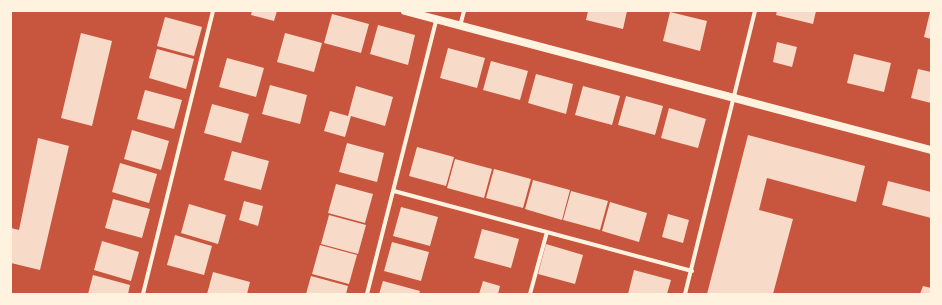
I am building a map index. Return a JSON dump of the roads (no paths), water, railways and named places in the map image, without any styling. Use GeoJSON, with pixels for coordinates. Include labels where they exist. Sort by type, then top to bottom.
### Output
{"type":"FeatureCollection","features":[{"type":"Feature","properties":{"kind":"main road"},"geometry":{"type":"LineString","coordinates":[[405,11],[436,21],[931,150]]}},
{"type":"Feature","properties":{"kind":"street"},"geometry":{"type":"LineString","coordinates":[[144,294],[214,11]]}},
{"type":"Feature","properties":{"kind":"street"},"geometry":{"type":"LineString","coordinates":[[460,27],[464,11]]}},
{"type":"Feature","properties":{"kind":"street"},"geometry":{"type":"LineString","coordinates":[[685,294],[734,99],[754,11]]}},
{"type":"Feature","properties":{"kind":"street"},"geometry":{"type":"LineString","coordinates":[[367,294],[436,21]]}},
{"type":"Feature","properties":{"kind":"street"},"geometry":{"type":"LineString","coordinates":[[394,191],[692,271]]}},
{"type":"Feature","properties":{"kind":"street"},"geometry":{"type":"LineString","coordinates":[[530,294],[547,232]]}}]}
